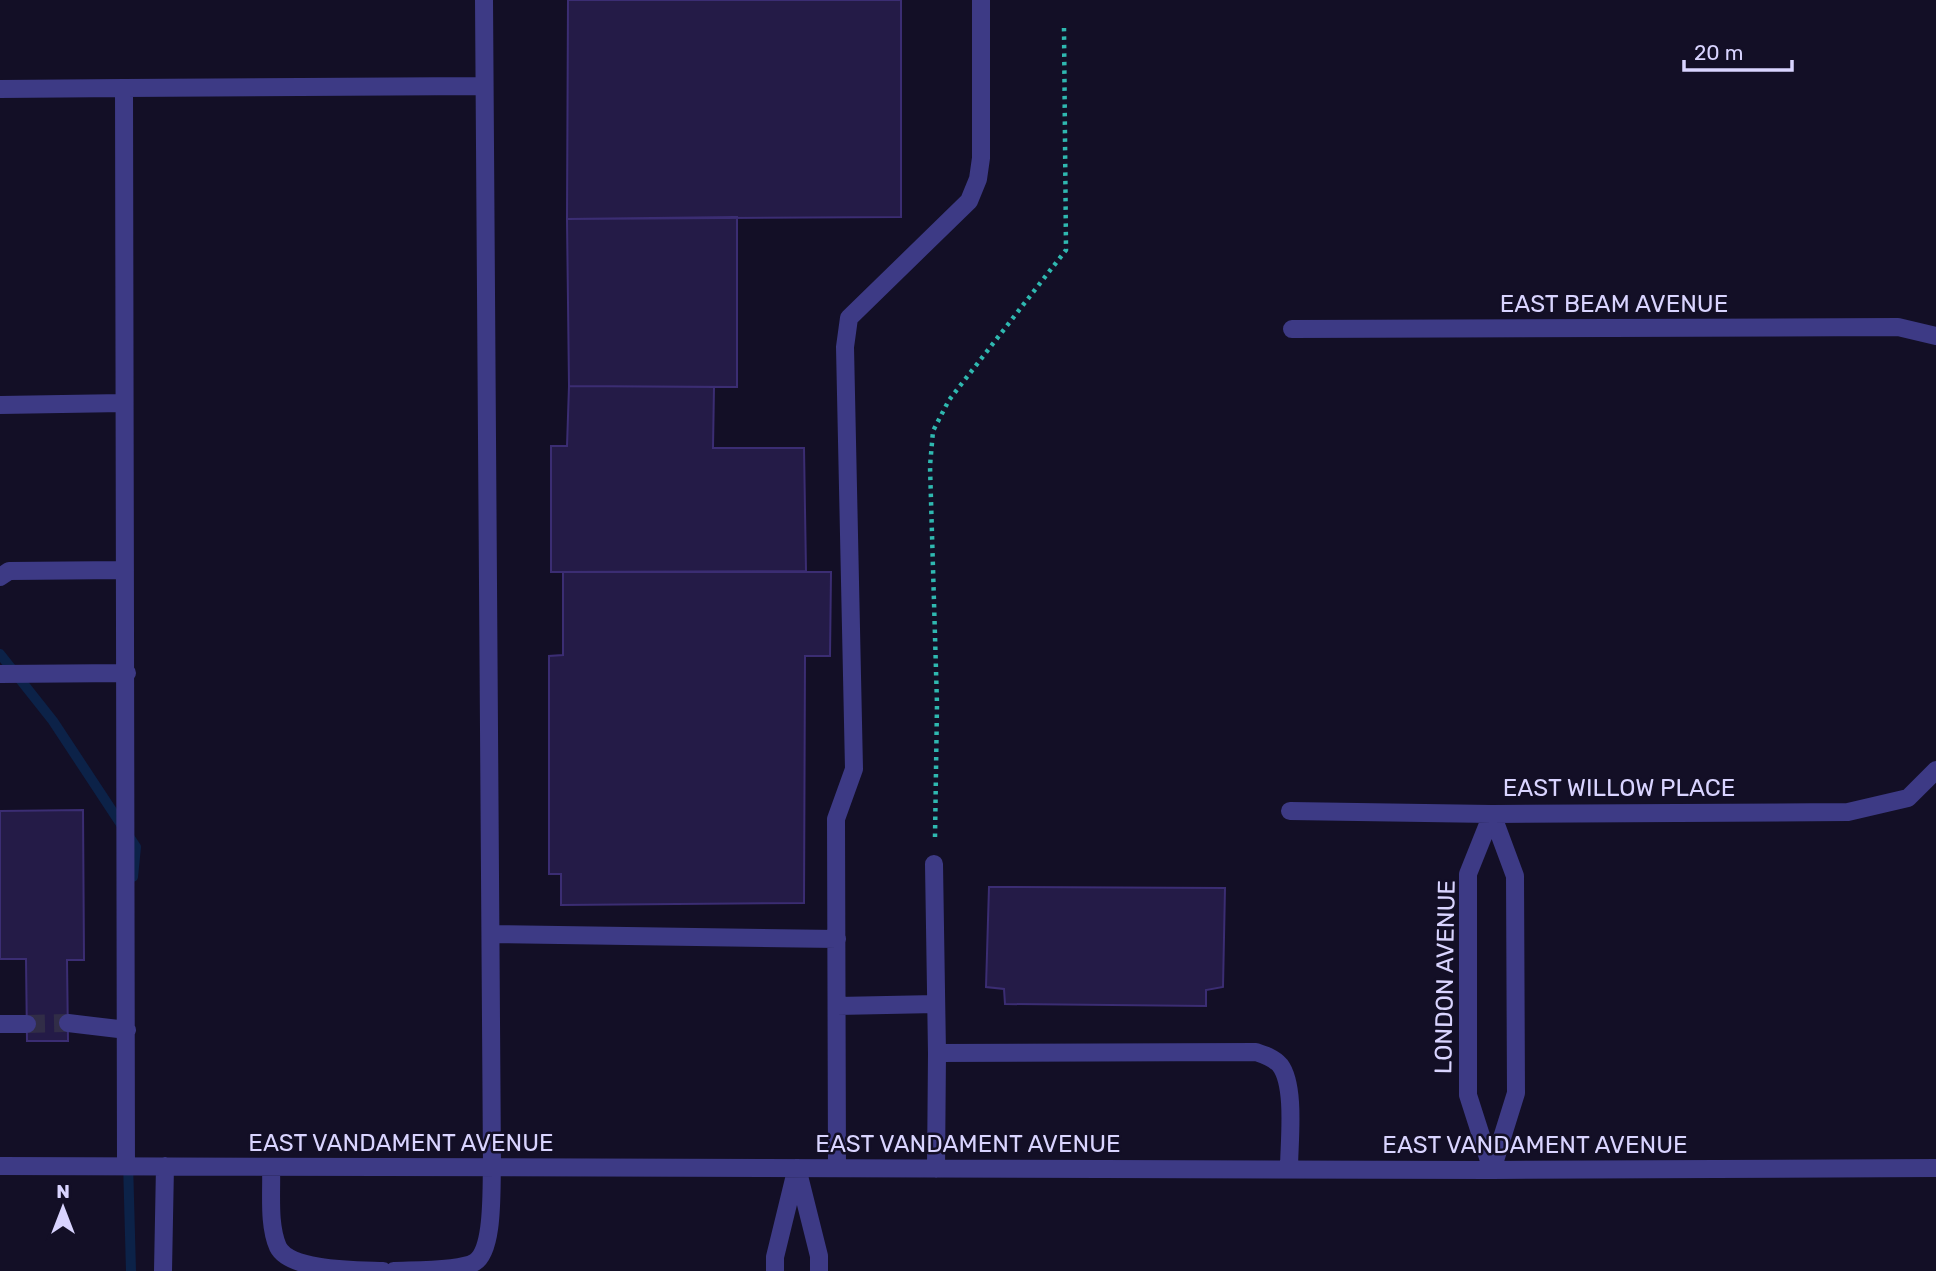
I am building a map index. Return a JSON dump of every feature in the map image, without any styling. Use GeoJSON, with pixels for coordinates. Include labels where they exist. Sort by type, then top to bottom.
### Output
{"type":"FeatureCollection","features":[{"type":"Feature","properties":{"kind":"street"},"geometry":{"type":"LineString","coordinates":[[394,1271],[474,1264],[483,1255],[487,1241],[492,1167],[484,0]]}},
{"type":"Feature","properties":{"kind":"street"},"geometry":{"type":"LineString","coordinates":[[837,1168],[836,819],[854,769],[845,347],[849,318],[968,201],[978,179],[981,158],[981,0]]}},
{"type":"Feature","properties":{"kind":"street"},"geometry":{"type":"LineString","coordinates":[[0,89],[485,86]]}},
{"type":"Feature","properties":{"kind":"street"},"geometry":{"type":"LineString","coordinates":[[124,88],[126,1166]]}},
{"type":"Feature","properties":{"kind":"street","name":"EAST BEAM AVENUE"},"geometry":{"type":"LineString","coordinates":[[1292,329],[1898,327],[1936,336]]}},
{"type":"Feature","properties":{"kind":"street"},"geometry":{"type":"LineString","coordinates":[[0,405],[124,403]]}},
{"type":"Feature","properties":{"kind":"street"},"geometry":{"type":"LineString","coordinates":[[3,570],[125,569]]}},
{"type":"Feature","properties":{"kind":"street"},"geometry":{"type":"LineString","coordinates":[[0,674],[127,673]]}},
{"type":"Feature","properties":{"kind":"street","name":"EAST WILLOW PLACE"},"geometry":{"type":"LineString","coordinates":[[1290,811],[1492,814],[1848,812],[1908,798],[1936,770]]}},
{"type":"Feature","properties":{"kind":"street"},"geometry":{"type":"LineString","coordinates":[[1492,814],[1515,876],[1516,1093],[1492,1170]]}},
{"type":"Feature","properties":{"kind":"street","name":"LONDON AVENUE"},"geometry":{"type":"LineString","coordinates":[[1492,814],[1468,874],[1468,1095],[1492,1170]]}},
{"type":"Feature","properties":{"kind":"street"},"geometry":{"type":"LineString","coordinates":[[934,864],[936,1169]]}},
{"type":"Feature","properties":{"kind":"street"},"geometry":{"type":"LineString","coordinates":[[491,934],[837,939]]}},
{"type":"Feature","properties":{"kind":"street"},"geometry":{"type":"LineString","coordinates":[[837,1006],[936,1004]]}},
{"type":"Feature","properties":{"kind":"street"},"geometry":{"type":"LineString","coordinates":[[68,1023],[127,1030]]}},
{"type":"Feature","properties":{"kind":"street"},"geometry":{"type":"LineString","coordinates":[[0,1024],[27,1024]]}},
{"type":"Feature","properties":{"kind":"street"},"geometry":{"type":"LineString","coordinates":[[937,1053],[1256,1052],[1279,1064],[1289,1084],[1289,1169]]}},
{"type":"Feature","properties":{"kind":"street","name":"EAST VANDAMENT AVENUE"},"geometry":{"type":"LineString","coordinates":[[0,1166],[1492,1170],[1936,1168]]}},
{"type":"Feature","properties":{"kind":"street"},"geometry":{"type":"LineString","coordinates":[[163,1271],[165,1166]]}},
{"type":"Feature","properties":{"kind":"street"},"geometry":{"type":"LineString","coordinates":[[271,1167],[274,1230],[279,1249],[288,1261],[304,1266],[383,1271]]}},
{"type":"Feature","properties":{"kind":"street"},"geometry":{"type":"LineString","coordinates":[[775,1271],[775,1257],[797,1168]]}},
{"type":"Feature","properties":{"kind":"street"},"geometry":{"type":"LineString","coordinates":[[797,1168],[819,1256],[819,1271]]}},
{"type":"Feature","properties":{"kind":"path"},"geometry":{"type":"LineString","coordinates":[[934,864],[937,704],[929,466],[933,431],[949,400],[1066,250],[1064,28]]}},
{"type":"Feature","properties":{"kind":"building"},"geometry":{"type":"Polygon","coordinates":[[[568,0],[901,0],[901,217],[567,219],[568,0]]]}},
{"type":"Feature","properties":{"kind":"building"},"geometry":{"type":"Polygon","coordinates":[[[737,217],[737,387],[569,386],[567,219],[737,217]]]}},
{"type":"Feature","properties":{"kind":"building"},"geometry":{"type":"Polygon","coordinates":[[[569,386],[714,387],[713,448],[804,448],[806,571],[551,572],[551,446],[567,446],[569,386]]]}},
{"type":"Feature","properties":{"kind":"building"},"geometry":{"type":"Polygon","coordinates":[[[563,572],[831,572],[830,656],[805,656],[804,903],[561,905],[561,874],[549,874],[549,656],[563,655],[563,572]]]}},
{"type":"Feature","properties":{"kind":"building"},"geometry":{"type":"Polygon","coordinates":[[[83,810],[84,960],[67,960],[68,1041],[27,1041],[26,959],[0,959],[0,811],[83,810]]]}},
{"type":"Feature","properties":{"kind":"building"},"geometry":{"type":"Polygon","coordinates":[[[989,887],[1225,888],[1223,987],[1206,990],[1206,1006],[1005,1004],[1004,989],[986,987],[989,887]]]}},
{"type":"Feature","properties":{"kind":"waterway"},"geometry":{"type":"LineString","coordinates":[[0,654],[53,721],[136,847],[133,877]]}},
{"type":"Feature","properties":{"kind":"waterway"},"geometry":{"type":"LineString","coordinates":[[128,1162],[131,1271]]}},
{"type":"Feature","properties":{"kind":"tunnel"},"geometry":{"type":"LineString","coordinates":[[27,1024],[68,1023]]}}]}
